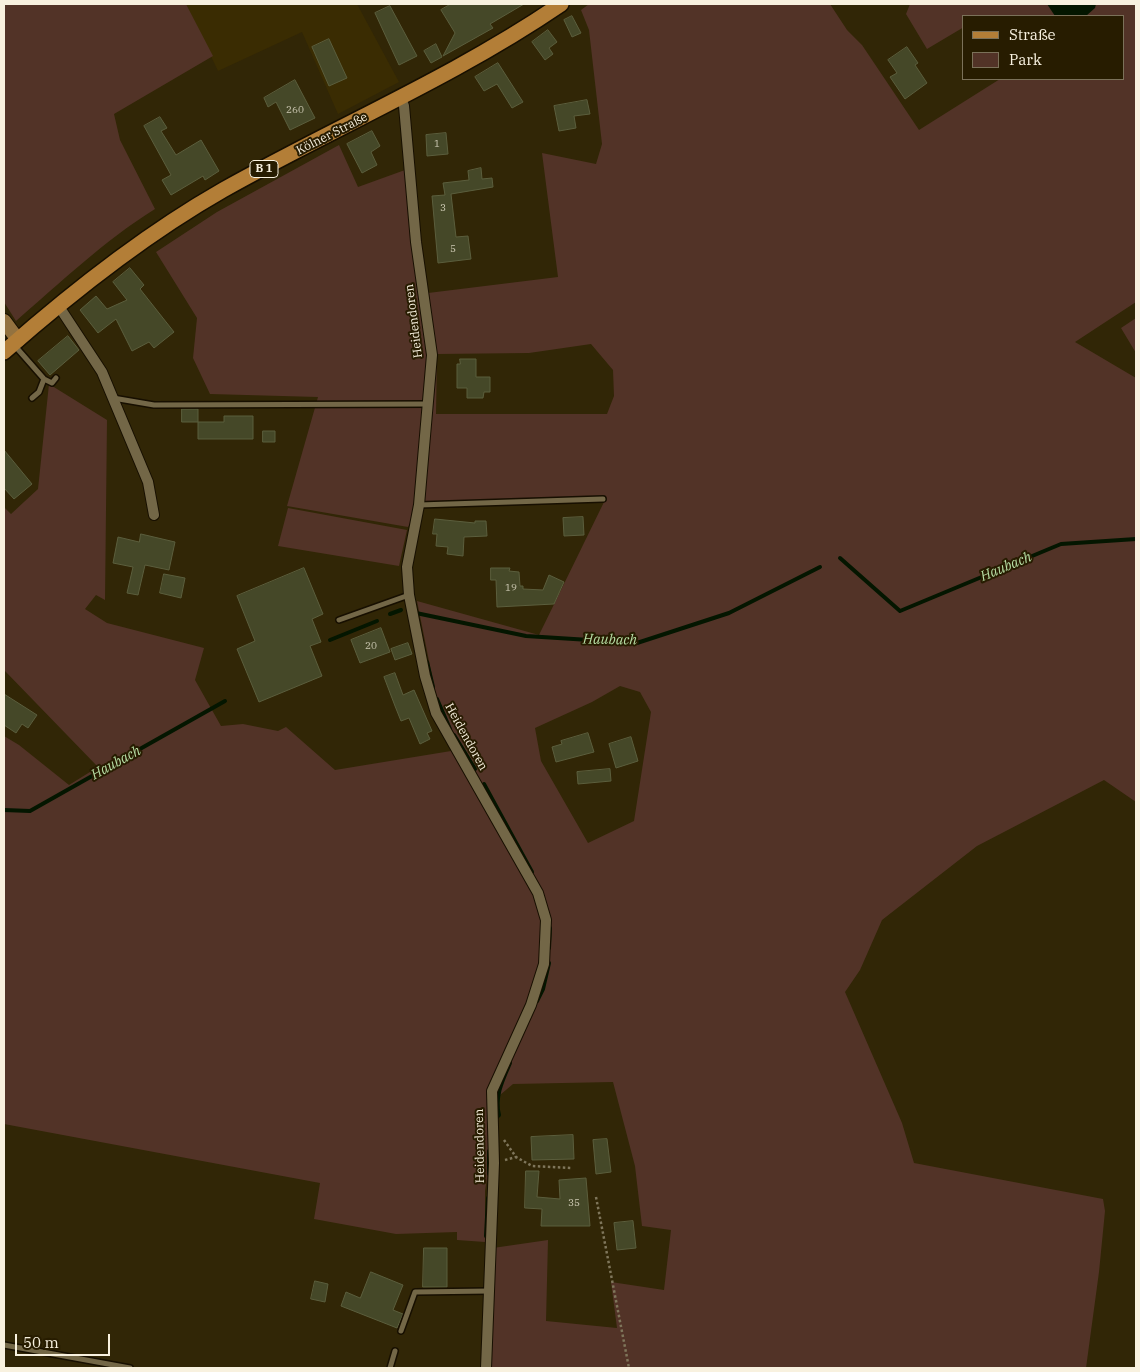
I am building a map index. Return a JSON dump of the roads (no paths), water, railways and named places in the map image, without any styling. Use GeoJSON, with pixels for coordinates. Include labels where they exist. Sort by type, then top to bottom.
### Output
{"type":"FeatureCollection","features":[{"type":"Feature","properties":{"kind":"main road","name":"Kölner Straße"},"geometry":{"type":"LineString","coordinates":[[12,345],[58,305],[174,220],[223,190],[401,98],[484,52],[552,8]]}},
{"type":"Feature","properties":{"kind":"street","name":"Heidendoren"},"geometry":{"type":"LineString","coordinates":[[401,98],[404,106],[416,242],[432,355],[419,506],[408,567],[409,595],[425,676],[436,713],[538,893],[546,920],[544,964],[535,994],[492,1091],[494,1163],[486,1368]]}},
{"type":"Feature","properties":{"kind":"street"},"geometry":{"type":"LineString","coordinates":[[58,305],[102,372],[148,482],[154,515]]}},
{"type":"Feature","properties":{"kind":"street"},"geometry":{"type":"LineString","coordinates":[[4,321],[12,345]]}},
{"type":"Feature","properties":{"kind":"lane"},"geometry":{"type":"LineString","coordinates":[[12,345],[44,379],[52,383],[56,378]]}},
{"type":"Feature","properties":{"kind":"lane"},"geometry":{"type":"LineString","coordinates":[[32,398],[39,392],[44,379]]}},
{"type":"Feature","properties":{"kind":"lane"},"geometry":{"type":"LineString","coordinates":[[112,398],[154,405],[429,404]]}},
{"type":"Feature","properties":{"kind":"lane"},"geometry":{"type":"LineString","coordinates":[[419,506],[603,499]]}},
{"type":"Feature","properties":{"kind":"lane"},"geometry":{"type":"LineString","coordinates":[[339,620],[390,600],[409,595]]}},
{"type":"Feature","properties":{"kind":"lane"},"geometry":{"type":"LineString","coordinates":[[401,1331],[415,1292],[490,1291]]}},
{"type":"Feature","properties":{"kind":"lane"},"geometry":{"type":"LineString","coordinates":[[4,1345],[130,1368]]}},
{"type":"Feature","properties":{"kind":"lane"},"geometry":{"type":"LineString","coordinates":[[390,1368],[395,1351]]}},
{"type":"Feature","properties":{"kind":"waterway","name":"Haubach"},"geometry":{"type":"LineString","coordinates":[[840,558],[900,611],[1061,544],[1136,539]]}},
{"type":"Feature","properties":{"kind":"waterway","name":"Haubach"},"geometry":{"type":"LineString","coordinates":[[416,613],[526,636],[637,643],[729,613],[820,567]]}},
{"type":"Feature","properties":{"kind":"waterway","name":"Haubach"},"geometry":{"type":"LineString","coordinates":[[390,614],[401,610]]}},
{"type":"Feature","properties":{"kind":"waterway","name":"Haubach"},"geometry":{"type":"LineString","coordinates":[[330,640],[377,621]]}},
{"type":"Feature","properties":{"kind":"waterway"},"geometry":{"type":"LineString","coordinates":[[427,662],[433,687]]}},
{"type":"Feature","properties":{"kind":"waterway"},"geometry":{"type":"LineString","coordinates":[[437,699],[450,729]]}},
{"type":"Feature","properties":{"kind":"waterway","name":"Haubach"},"geometry":{"type":"LineString","coordinates":[[4,810],[30,811],[225,701]]}},
{"type":"Feature","properties":{"kind":"waterway"},"geometry":{"type":"LineString","coordinates":[[454,735],[475,769]]}},
{"type":"Feature","properties":{"kind":"waterway"},"geometry":{"type":"LineString","coordinates":[[484,784],[532,872]]}},
{"type":"Feature","properties":{"kind":"waterway"},"geometry":{"type":"LineString","coordinates":[[549,948],[550,928]]}},
{"type":"Feature","properties":{"kind":"waterway"},"geometry":{"type":"LineString","coordinates":[[537,1001],[543,989],[549,963]]}},
{"type":"Feature","properties":{"kind":"waterway"},"geometry":{"type":"LineString","coordinates":[[497,1117],[499,1115],[498,1095],[510,1063]]}},
{"type":"Feature","properties":{"kind":"waterway"},"geometry":{"type":"LineString","coordinates":[[489,1151],[489,1174]]}},
{"type":"Feature","properties":{"kind":"waterway"},"geometry":{"type":"LineString","coordinates":[[486,1236],[488,1198]]}}]}
